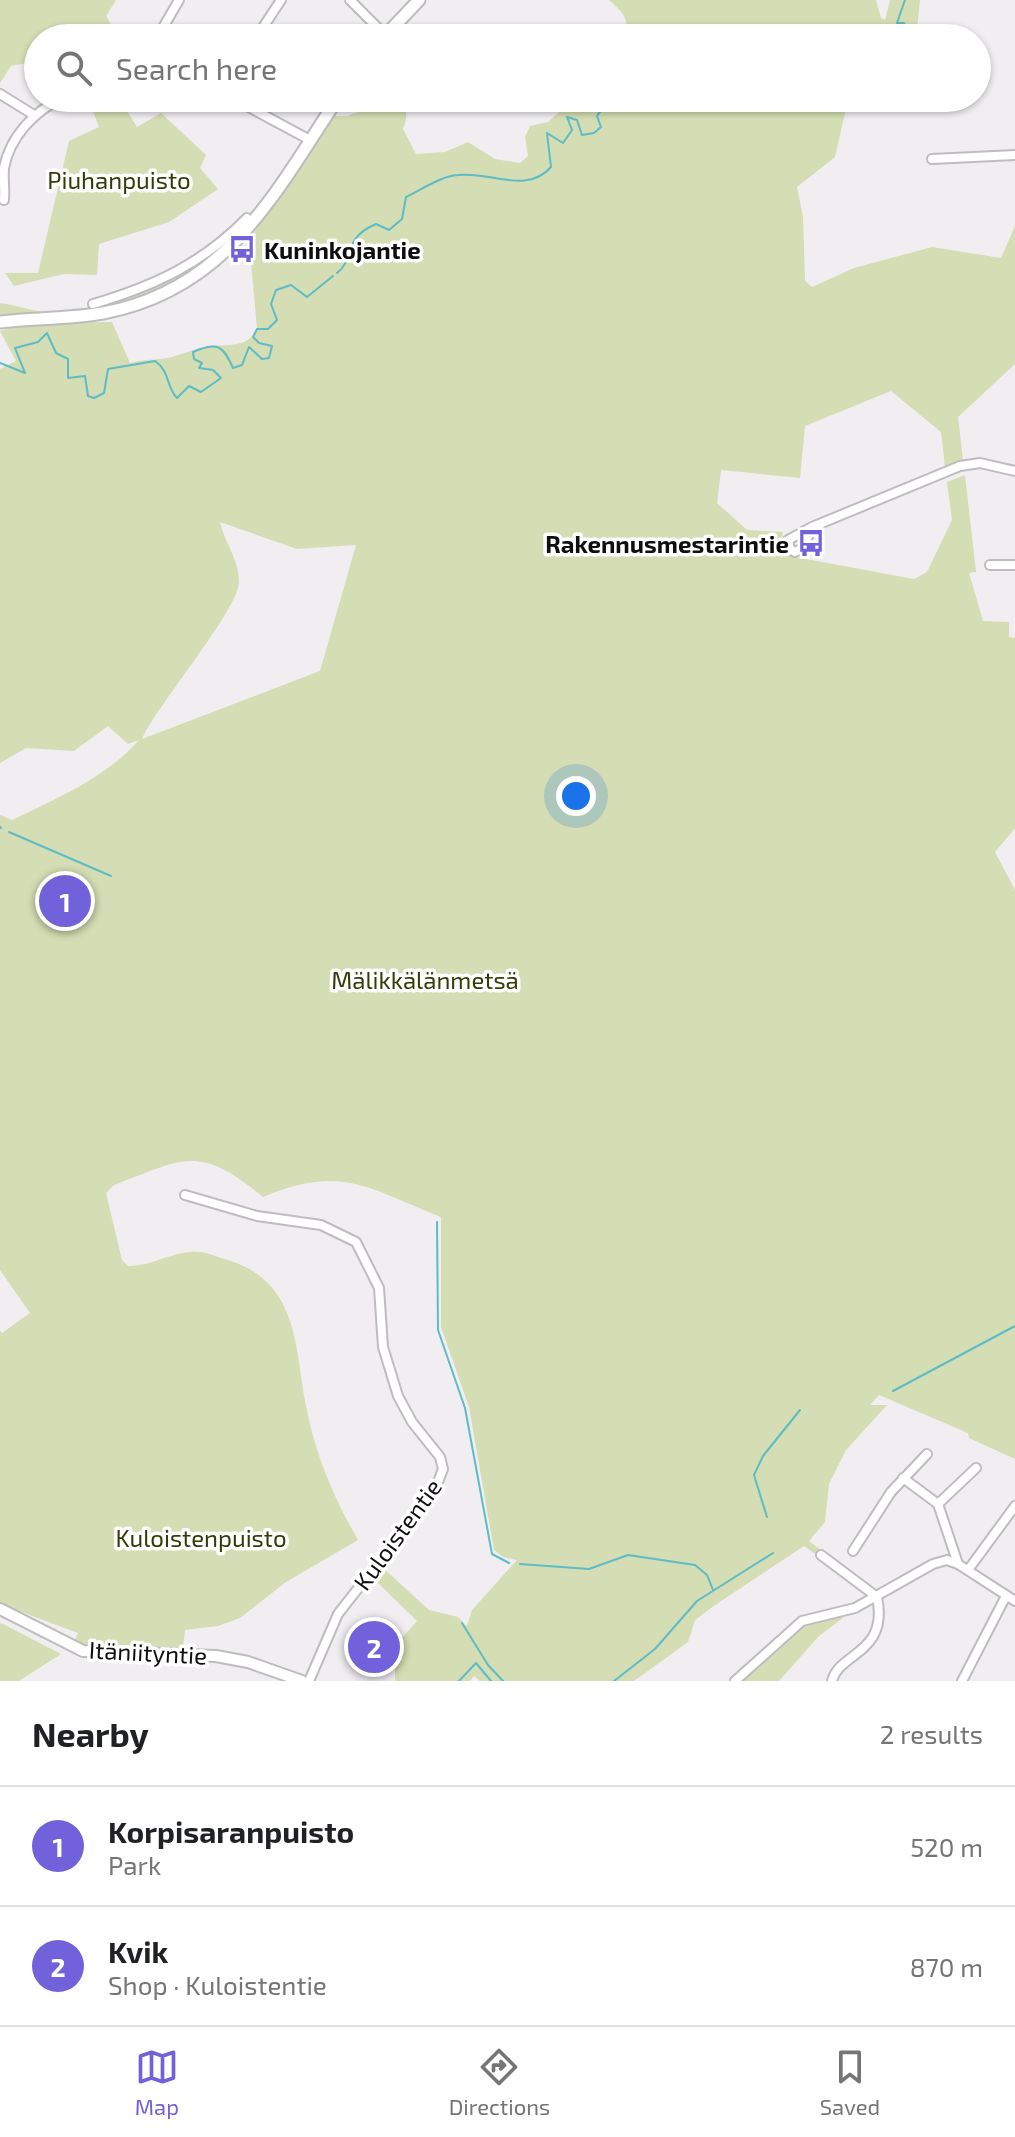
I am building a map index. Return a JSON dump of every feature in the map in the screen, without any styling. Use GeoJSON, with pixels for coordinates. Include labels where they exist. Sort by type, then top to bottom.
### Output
{"type":"FeatureCollection","features":[{"type":"Feature","properties":{"kind":"main road"},"geometry":{"type":"LineString","coordinates":[[396,24],[419,0]]}},
{"type":"Feature","properties":{"kind":"main road"},"geometry":{"type":"LineString","coordinates":[[0,322],[115,310],[163,294],[248,231],[329,112]]}},
{"type":"Feature","properties":{"kind":"street"},"geometry":{"type":"LineString","coordinates":[[165,24],[179,0]]}},
{"type":"Feature","properties":{"kind":"street"},"geometry":{"type":"LineString","coordinates":[[265,24],[281,0]]}},
{"type":"Feature","properties":{"kind":"street"},"geometry":{"type":"LineString","coordinates":[[350,0],[373,24]]}},
{"type":"Feature","properties":{"kind":"street"},"geometry":{"type":"LineString","coordinates":[[0,94],[24,109]]}},
{"type":"Feature","properties":{"kind":"street"},"geometry":{"type":"LineString","coordinates":[[29,112],[34,115]]}},
{"type":"Feature","properties":{"kind":"street"},"geometry":{"type":"LineString","coordinates":[[4,200],[6,162],[34,115],[39,112]]}},
{"type":"Feature","properties":{"kind":"street"},"geometry":{"type":"LineString","coordinates":[[258,112],[310,140]]}},
{"type":"Feature","properties":{"kind":"street"},"geometry":{"type":"LineString","coordinates":[[932,159],[1015,155]]}},
{"type":"Feature","properties":{"kind":"street"},"geometry":{"type":"LineString","coordinates":[[93,304],[202,266],[247,218]]}},
{"type":"Feature","properties":{"kind":"street"},"geometry":{"type":"LineString","coordinates":[[812,527],[969,464],[1015,471]]}},
{"type":"Feature","properties":{"kind":"street"},"geometry":{"type":"LineString","coordinates":[[990,565],[1015,565]]}},
{"type":"Feature","properties":{"kind":"street","name":"Kuloistentie"},"geometry":{"type":"LineString","coordinates":[[185,1195],[257,1216],[321,1225],[356,1242],[379,1288],[383,1347],[398,1396],[412,1422],[440,1457],[443,1469],[435,1490],[338,1614],[309,1681]]}},
{"type":"Feature","properties":{"kind":"street"},"geometry":{"type":"LineString","coordinates":[[853,1551],[903,1478],[927,1454]]}},
{"type":"Feature","properties":{"kind":"street"},"geometry":{"type":"LineString","coordinates":[[938,1504],[976,1468]]}},
{"type":"Feature","properties":{"kind":"street"},"geometry":{"type":"LineString","coordinates":[[903,1478],[938,1504],[958,1564]]}},
{"type":"Feature","properties":{"kind":"street"},"geometry":{"type":"LineString","coordinates":[[968,1570],[1015,1506]]}},
{"type":"Feature","properties":{"kind":"street"},"geometry":{"type":"LineString","coordinates":[[821,1555],[877,1597],[881,1614],[877,1628],[859,1654],[835,1673],[832,1681]]}},
{"type":"Feature","properties":{"kind":"street"},"geometry":{"type":"LineString","coordinates":[[735,1681],[802,1621],[846,1611],[877,1597],[933,1564],[947,1560],[958,1564],[1015,1601]]}},
{"type":"Feature","properties":{"kind":"street"},"geometry":{"type":"LineString","coordinates":[[962,1681],[1006,1596]]}},
{"type":"Feature","properties":{"kind":"street","name":"Itäniityntie"},"geometry":{"type":"LineString","coordinates":[[0,1609],[83,1651],[216,1656],[248,1662],[302,1681]]}},
{"type":"Feature","properties":{"kind":"green space"},"geometry":{"type":"Polygon","coordinates":[[[0,0],[116,0],[106,16],[111,24],[24,24],[24,64],[11,66],[0,83],[0,0]]]}},
{"type":"Feature","properties":{"kind":"green space"},"geometry":{"type":"Polygon","coordinates":[[[609,0],[876,0],[881,18],[885,20],[890,0],[920,0],[917,24],[627,24],[609,0]]]}},
{"type":"Feature","properties":{"kind":"green space","name":"Piuhanpuisto"},"geometry":{"type":"Polygon","coordinates":[[[93,112],[128,112],[137,127],[161,113],[206,155],[200,168],[218,189],[169,222],[99,244],[97,275],[64,274],[14,286],[5,273],[38,273],[69,141],[99,127],[93,112]]]}},
{"type":"Feature","properties":{"kind":"green space","name":"Mälikkälänmetsä"},"geometry":{"type":"Polygon","coordinates":[[[358,112],[406,112],[403,129],[416,154],[445,152],[468,142],[495,159],[520,163],[528,156],[525,137],[530,126],[548,122],[559,112],[845,112],[835,157],[797,187],[803,217],[805,281],[812,287],[854,268],[932,247],[1001,258],[1015,226],[1015,364],[958,417],[963,460],[945,467],[941,432],[891,391],[805,426],[800,478],[721,470],[717,503],[747,530],[783,532],[783,547],[795,557],[914,579],[927,572],[952,520],[947,482],[965,475],[976,572],[969,573],[983,621],[1009,622],[1009,637],[1015,638],[1015,828],[995,852],[1015,890],[1015,1459],[969,1438],[968,1433],[879,1395],[870,1405],[887,1405],[846,1450],[829,1484],[825,1522],[809,1541],[822,1551],[818,1556],[804,1546],[715,1605],[695,1620],[688,1642],[634,1681],[480,1681],[474,1676],[470,1681],[395,1681],[395,1646],[417,1621],[374,1579],[382,1567],[429,1610],[458,1617],[467,1626],[472,1610],[517,1560],[503,1557],[494,1550],[469,1407],[441,1327],[441,1217],[373,1189],[335,1181],[290,1187],[263,1197],[223,1169],[191,1161],[158,1168],[114,1185],[106,1193],[122,1260],[128,1266],[137,1266],[180,1253],[202,1252],[252,1271],[269,1285],[282,1301],[290,1321],[311,1427],[321,1460],[334,1494],[358,1540],[286,1582],[240,1618],[218,1626],[185,1630],[183,1648],[91,1648],[74,1642],[78,1633],[0,1604],[0,1331],[2,1333],[30,1313],[0,1270],[0,815],[12,820],[63,795],[112,765],[139,740],[128,744],[108,726],[74,751],[26,748],[0,763],[0,369],[16,361],[0,331],[33,323],[112,322],[130,363],[168,358],[201,348],[247,340],[257,329],[249,239],[297,173],[331,116],[358,112]],[[220,522],[238,573],[236,594],[213,634],[142,739],[320,671],[356,545],[297,549],[220,522]]]}},
{"type":"Feature","properties":{"kind":"green space"},"geometry":{"type":"Polygon","coordinates":[[[176,275],[178,279],[158,290],[114,305],[92,309],[69,312],[0,317],[0,303],[44,312],[82,310],[132,297],[176,275]]]}},
{"type":"Feature","properties":{"kind":"green space"},"geometry":{"type":"Polygon","coordinates":[[[844,1617],[818,1637],[779,1681],[740,1681],[804,1624],[844,1617]]]}},
{"type":"Feature","properties":{"kind":"green space"},"geometry":{"type":"Polygon","coordinates":[[[0,1623],[61,1654],[19,1681],[0,1681],[0,1623]]]}},
{"type":"Feature","properties":{"kind":"waterway"},"geometry":{"type":"LineString","coordinates":[[904,24],[897,23],[905,0]]}},
{"type":"Feature","properties":{"kind":"waterway"},"geometry":{"type":"LineString","coordinates":[[337,273],[347,261],[354,242],[365,230],[376,224],[389,230],[402,219],[406,197],[458,175],[531,180],[551,167],[547,133],[563,143],[572,130],[567,117],[577,120],[582,135],[594,133],[601,127],[597,116],[600,112]]}},
{"type":"Feature","properties":{"kind":"waterway"},"geometry":{"type":"LineString","coordinates":[[0,363],[25,373],[15,348],[38,342],[47,333],[56,353],[68,359],[68,378],[85,376],[88,396],[94,398],[104,393],[108,369],[155,361],[163,369],[177,398],[189,386],[201,392],[221,378],[213,370],[199,368],[202,363],[194,359],[193,352],[214,346],[223,350],[233,368],[242,365],[249,347],[262,359],[269,358],[272,346],[259,343],[253,337],[257,329],[268,329],[277,320],[271,304],[276,290],[291,285],[307,297],[333,276]]}},
{"type":"Feature","properties":{"kind":"waterway"},"geometry":{"type":"LineString","coordinates":[[9,832],[111,876]]}},
{"type":"Feature","properties":{"kind":"waterway"},"geometry":{"type":"LineString","coordinates":[[437,1222],[438,1330],[465,1408],[492,1554],[509,1563]]}},
{"type":"Feature","properties":{"kind":"waterway"},"geometry":{"type":"LineString","coordinates":[[893,1391],[1015,1326]]}},
{"type":"Feature","properties":{"kind":"waterway"},"geometry":{"type":"LineString","coordinates":[[767,1517],[754,1475],[763,1456],[800,1410]]}},
{"type":"Feature","properties":{"kind":"waterway"},"geometry":{"type":"LineString","coordinates":[[614,1681],[655,1649],[697,1601],[773,1553]]}},
{"type":"Feature","properties":{"kind":"waterway"},"geometry":{"type":"LineString","coordinates":[[520,1564],[589,1569],[628,1555],[695,1565],[707,1575],[713,1590]]}},
{"type":"Feature","properties":{"kind":"waterway"},"geometry":{"type":"LineString","coordinates":[[462,1623],[488,1665],[503,1681]]}},
{"type":"Feature","properties":{"kind":"waterway"},"geometry":{"type":"LineString","coordinates":[[459,1681],[476,1663],[491,1681]]}},
{"type":"Feature","properties":{"kind":"place","name":"Kuninkojantie"},"geometry":{"type":"Point","coordinates":[242,249]}},
{"type":"Feature","properties":{"kind":"place","name":"Rakennusmestarintie"},"geometry":{"type":"Point","coordinates":[811,543]}},
{"type":"Feature","properties":{"kind":"place","name":"Korpisaranpuisto"},"geometry":{"type":"Point","coordinates":[65,901]}},
{"type":"Feature","properties":{"kind":"place","name":"Kvik"},"geometry":{"type":"Point","coordinates":[374,1647]}},
{"type":"Feature","properties":{"kind":"park label","name":"Kuloistenpuisto"},"geometry":{"type":"Point","coordinates":[201,1537]}}]}
